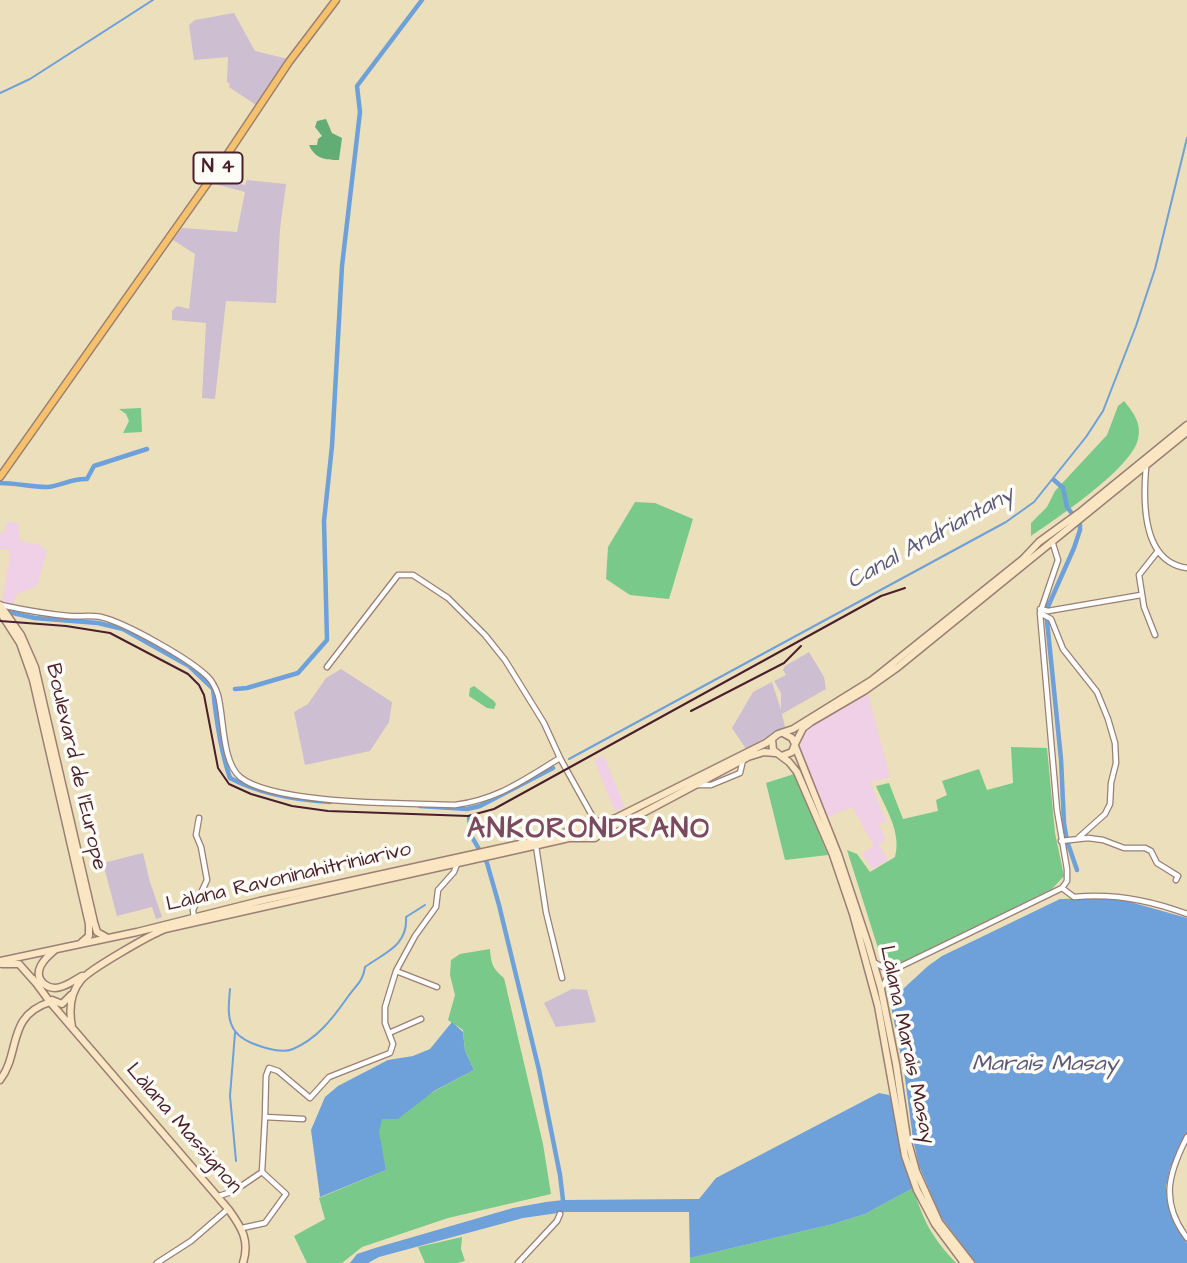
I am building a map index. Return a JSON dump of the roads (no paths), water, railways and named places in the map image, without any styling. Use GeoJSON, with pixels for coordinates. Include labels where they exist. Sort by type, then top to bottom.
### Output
{"type":"FeatureCollection","features":[{"type":"Feature","properties":{"kind":"main road","name":"N 4"},"geometry":{"type":"LineString","coordinates":[[0,477],[219,167],[289,62],[336,0]]}},
{"type":"Feature","properties":{"kind":"main road"},"geometry":{"type":"LineString","coordinates":[[1081,515],[1187,425]]}},
{"type":"Feature","properties":{"kind":"main road"},"geometry":{"type":"LineString","coordinates":[[1073,521],[886,676],[807,725],[789,754],[778,754],[772,747],[772,740],[778,734],[879,674],[1073,521],[1146,467],[1187,432]]}},
{"type":"Feature","properties":{"kind":"main road","name":"Boulevard de l'Europe"},"geometry":{"type":"LineString","coordinates":[[1,608],[26,646],[40,685],[96,932],[109,937]]}},
{"type":"Feature","properties":{"kind":"main road","name":"Boulevard de l'Europe"},"geometry":{"type":"LineString","coordinates":[[11,622],[33,680],[89,923],[89,936],[77,945]]}},
{"type":"Feature","properties":{"kind":"main road"},"geometry":{"type":"LineString","coordinates":[[783,733],[792,737],[795,745]]}},
{"type":"Feature","properties":{"kind":"main road","name":"Làlana Ravoninahitriniarivo"},"geometry":{"type":"LineString","coordinates":[[0,962],[483,855],[556,836],[590,821],[615,818],[772,740]]}},
{"type":"Feature","properties":{"kind":"main road","name":"Làlana Marais Masay"},"geometry":{"type":"LineString","coordinates":[[795,745],[838,854],[881,989],[896,1064],[905,1156],[917,1190],[935,1224],[964,1263]]}},
{"type":"Feature","properties":{"kind":"main road","name":"Làlana Ravoninahitriniarivo"},"geometry":{"type":"LineString","coordinates":[[483,855],[586,836],[595,838],[599,833],[743,760],[764,752],[778,754]]}},
{"type":"Feature","properties":{"kind":"main road","name":"Làlana Marais Masay"},"geometry":{"type":"LineString","coordinates":[[778,754],[794,768],[811,800],[853,914],[878,1006],[911,1156],[930,1205],[950,1238],[971,1263]]}},
{"type":"Feature","properties":{"kind":"main road"},"geometry":{"type":"LineString","coordinates":[[596,822],[600,828],[599,833]]}},
{"type":"Feature","properties":{"kind":"main road"},"geometry":{"type":"LineString","coordinates":[[584,825],[583,832],[586,836]]}},
{"type":"Feature","properties":{"kind":"main road"},"geometry":{"type":"LineString","coordinates":[[57,949],[46,958],[39,969],[40,979],[52,988],[85,976],[165,929],[195,919],[457,864],[483,855]]}},
{"type":"Feature","properties":{"kind":"main road"},"geometry":{"type":"LineString","coordinates":[[141,941],[136,934],[142,930]]}},
{"type":"Feature","properties":{"kind":"main road"},"geometry":{"type":"LineString","coordinates":[[120,936],[129,941],[127,950]]}},
{"type":"Feature","properties":{"kind":"main road"},"geometry":{"type":"LineString","coordinates":[[32,979],[26,963],[39,953]]}},
{"type":"Feature","properties":{"kind":"main road","name":"Làlana Ravoninahitriniarivo"},"geometry":{"type":"LineString","coordinates":[[0,962],[19,964],[57,1004],[69,1000]]}},
{"type":"Feature","properties":{"kind":"main road"},"geometry":{"type":"LineString","coordinates":[[40,1005],[51,1004],[63,1012],[68,1010],[69,1000],[85,976]]}},
{"type":"Feature","properties":{"kind":"main road","name":"Làlana Massignon"},"geometry":{"type":"LineString","coordinates":[[32,979],[219,1196],[243,1228]]}},
{"type":"Feature","properties":{"kind":"main road"},"geometry":{"type":"LineString","coordinates":[[0,1080],[6,1069],[16,1031],[40,1005],[43,993]]}},
{"type":"Feature","properties":{"kind":"main road"},"geometry":{"type":"LineString","coordinates":[[69,1000],[72,1027]]}},
{"type":"Feature","properties":{"kind":"main road"},"geometry":{"type":"LineString","coordinates":[[243,1228],[247,1246],[243,1263]]}},
{"type":"Feature","properties":{"kind":"street"},"geometry":{"type":"LineString","coordinates":[[1146,467],[1143,505],[1158,551],[1170,564],[1187,568]]}},
{"type":"Feature","properties":{"kind":"street"},"geometry":{"type":"LineString","coordinates":[[881,989],[891,971],[1062,888],[1067,881],[1043,611],[1058,560],[1052,541]]}},
{"type":"Feature","properties":{"kind":"street"},"geometry":{"type":"LineString","coordinates":[[1154,635],[1141,595],[1139,575],[1158,551]]}},
{"type":"Feature","properties":{"kind":"street"},"geometry":{"type":"LineString","coordinates":[[327,667],[398,575],[413,575],[448,598],[485,635],[505,660],[544,723],[560,758],[596,822]]}},
{"type":"Feature","properties":{"kind":"street"},"geometry":{"type":"LineString","coordinates":[[1043,611],[1141,595]]}},
{"type":"Feature","properties":{"kind":"street"},"geometry":{"type":"LineString","coordinates":[[1,608],[97,616],[115,621],[199,669],[215,685],[231,766],[238,776],[264,788],[315,798],[455,805],[478,802],[494,796],[560,758]]}},
{"type":"Feature","properties":{"kind":"street"},"geometry":{"type":"LineString","coordinates":[[1043,611],[1051,619],[1063,649],[1097,692],[1115,743],[1110,804],[1105,814],[1074,839]]}},
{"type":"Feature","properties":{"kind":"street"},"geometry":{"type":"LineString","coordinates":[[584,825],[586,804]]}},
{"type":"Feature","properties":{"kind":"street"},"geometry":{"type":"LineString","coordinates":[[195,919],[193,910],[207,880],[196,835],[198,818]]}},
{"type":"Feature","properties":{"kind":"street"},"geometry":{"type":"LineString","coordinates":[[1063,841],[1103,840],[1124,848],[1149,849],[1157,863],[1178,876],[1176,880]]}},
{"type":"Feature","properties":{"kind":"street"},"geometry":{"type":"LineString","coordinates":[[536,846],[545,912],[562,978]]}},
{"type":"Feature","properties":{"kind":"street"},"geometry":{"type":"LineString","coordinates":[[262,1172],[266,1076],[269,1068],[278,1071],[310,1098],[329,1077],[390,1053],[393,1044],[385,1023],[385,1007],[396,971],[415,936],[436,907],[438,890],[457,864]]}},
{"type":"Feature","properties":{"kind":"street"},"geometry":{"type":"LineString","coordinates":[[1062,888],[1074,897],[1100,894],[1119,896],[1187,914]]}},
{"type":"Feature","properties":{"kind":"street"},"geometry":{"type":"LineString","coordinates":[[873,962],[891,971]]}},
{"type":"Feature","properties":{"kind":"street"},"geometry":{"type":"LineString","coordinates":[[396,971],[437,987]]}},
{"type":"Feature","properties":{"kind":"street"},"geometry":{"type":"LineString","coordinates":[[389,1033],[421,1019]]}},
{"type":"Feature","properties":{"kind":"street"},"geometry":{"type":"LineString","coordinates":[[265,1117],[303,1119]]}},
{"type":"Feature","properties":{"kind":"street"},"geometry":{"type":"LineString","coordinates":[[1187,1137],[1172,1166],[1170,1179],[1170,1195],[1176,1219],[1187,1238]]}},
{"type":"Feature","properties":{"kind":"street"},"geometry":{"type":"LineString","coordinates":[[219,1196],[234,1191],[262,1172]]}},
{"type":"Feature","properties":{"kind":"street"},"geometry":{"type":"LineString","coordinates":[[243,1228],[265,1223],[286,1194],[262,1172]]}},
{"type":"Feature","properties":{"kind":"street"},"geometry":{"type":"LineString","coordinates":[[157,1263],[191,1241],[228,1209]]}},
{"type":"Feature","properties":{"kind":"street"},"geometry":{"type":"LineString","coordinates":[[518,1263],[557,1222],[560,1214]]}},
{"type":"Feature","properties":{"kind":"water","name":"Marais Masay"},"geometry":{"type":"Polygon","coordinates":[[[1116,898],[1187,918],[1187,1133],[1170,1168],[1166,1187],[1173,1221],[1187,1243],[1187,1263],[976,1263],[941,1217],[919,1166],[890,1001],[942,956],[1060,899],[1116,898]]]}},
{"type":"Feature","properties":{"kind":"water"},"geometry":{"type":"Polygon","coordinates":[[[452,1022],[463,1032],[465,1051],[474,1070],[434,1091],[398,1119],[382,1119],[379,1132],[386,1170],[320,1197],[311,1130],[325,1097],[338,1086],[388,1060],[413,1056],[430,1049],[452,1022]]]}},
{"type":"Feature","properties":{"kind":"water"},"geometry":{"type":"Polygon","coordinates":[[[879,1093],[889,1095],[893,1103],[901,1153],[913,1188],[865,1214],[690,1258],[689,1212],[565,1212],[523,1218],[379,1257],[368,1263],[350,1263],[357,1254],[513,1208],[563,1200],[699,1199],[716,1178],[879,1093]]]}},
{"type":"Feature","properties":{"kind":"waterway"},"geometry":{"type":"LineString","coordinates":[[0,93],[30,79],[153,0]]}},
{"type":"Feature","properties":{"kind":"waterway"},"geometry":{"type":"LineString","coordinates":[[235,689],[298,673],[327,640],[324,521],[332,446],[342,266],[360,112],[357,86],[422,0]]}},
{"type":"Feature","properties":{"kind":"waterway","name":"Canal Andriantany"},"geometry":{"type":"LineString","coordinates":[[569,759],[1006,522],[1034,502],[1086,437],[1103,411],[1155,269],[1187,138]]}},
{"type":"Feature","properties":{"kind":"waterway"},"geometry":{"type":"LineString","coordinates":[[0,483],[47,487],[87,479],[94,466],[147,449]]}},
{"type":"Feature","properties":{"kind":"waterway"},"geometry":{"type":"LineString","coordinates":[[1054,480],[1063,488],[1067,507],[1080,524],[1074,548],[1046,611],[1061,759],[1064,823],[1077,870]]}},
{"type":"Feature","properties":{"kind":"waterway","name":"Canal Andriantany"},"geometry":{"type":"LineString","coordinates":[[4,611],[35,618],[98,623],[123,629],[189,666],[213,689],[219,734],[230,778],[279,795],[330,802]]}},
{"type":"Feature","properties":{"kind":"waterway","name":"Canal Andriantany"},"geometry":{"type":"LineString","coordinates":[[420,806],[467,809],[480,806],[553,768]]}},
{"type":"Feature","properties":{"kind":"waterway"},"geometry":{"type":"LineString","coordinates":[[469,818],[472,837],[487,863],[499,905],[539,1070],[563,1200]]}},
{"type":"Feature","properties":{"kind":"waterway"},"geometry":{"type":"LineString","coordinates":[[230,989],[229,1016],[239,1035],[253,1044],[271,1049],[293,1049],[310,1040],[324,1027],[359,983],[365,967],[399,941],[406,927],[406,917],[425,905]]}},
{"type":"Feature","properties":{"kind":"waterway"},"geometry":{"type":"LineString","coordinates":[[235,1033],[230,1096],[236,1161]]}},
{"type":"Feature","properties":{"kind":"railway"},"geometry":{"type":"LineString","coordinates":[[0,621],[66,626],[110,633],[188,674],[204,695],[218,768],[229,784],[251,794],[292,806],[328,811],[468,816],[494,809],[881,596],[905,588]]}},
{"type":"Feature","properties":{"kind":"railway"},"geometry":{"type":"LineString","coordinates":[[691,711],[784,663],[801,646]]}},
{"type":"Feature","properties":{"kind":"district","name":"ANKORONDRANO"},"geometry":{"type":"Point","coordinates":[589,831]}}]}
